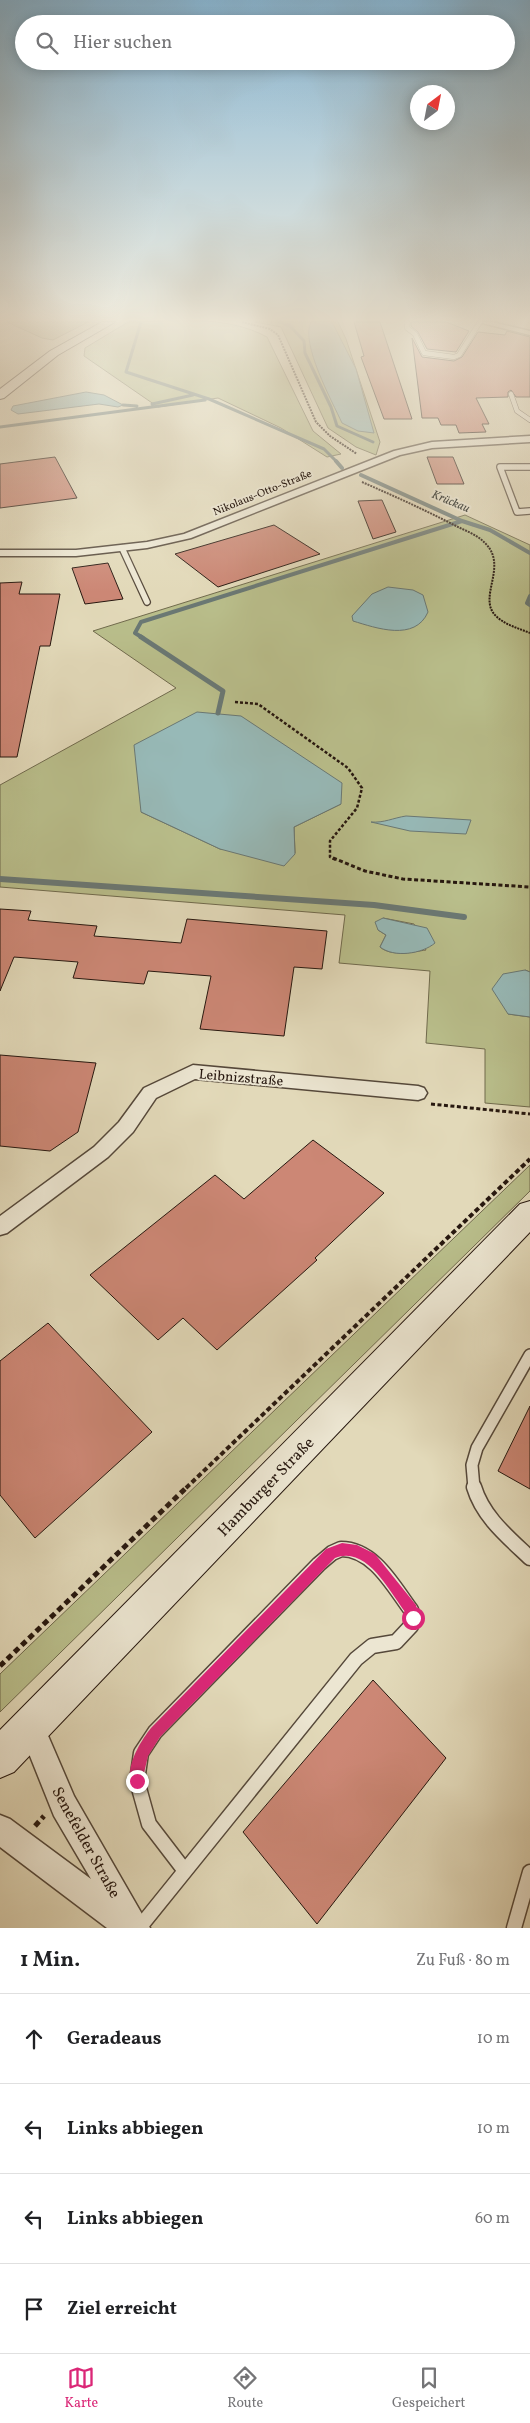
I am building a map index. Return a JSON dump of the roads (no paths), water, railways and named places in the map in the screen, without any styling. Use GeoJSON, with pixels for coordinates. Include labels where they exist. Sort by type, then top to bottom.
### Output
{"type":"FeatureCollection","features":[{"type":"Feature","properties":{"kind":"main road","name":"Hamburger Straße"},"geometry":{"type":"LineString","coordinates":[[0,1758],[530,1213]]}},
{"type":"Feature","properties":{"kind":"street","name":"Nikolaus-Otto-Straße"},"geometry":{"type":"LineString","coordinates":[[0,554],[76,553],[147,546],[187,536],[373,462],[432,445],[530,439]]}},
{"type":"Feature","properties":{"kind":"street","name":"Leibnizstraße"},"geometry":{"type":"LineString","coordinates":[[0,1227],[101,1152],[126,1127],[150,1093],[193,1072],[418,1093]]}},
{"type":"Feature","properties":{"kind":"street","name":"Senefelder Straße"},"geometry":{"type":"LineString","coordinates":[[31,1726],[64,1806],[133,1928]]}},
{"type":"Feature","properties":{"kind":"street","name":"Senefelder Straße"},"geometry":{"type":"LineString","coordinates":[[0,1829],[133,1928]]}},
{"type":"Feature","properties":{"kind":"lane"},"geometry":{"type":"LineString","coordinates":[[518,412],[530,420]]}},
{"type":"Feature","properties":{"kind":"lane"},"geometry":{"type":"LineString","coordinates":[[530,466],[500,467],[517,512],[530,511]]}},
{"type":"Feature","properties":{"kind":"lane"},"geometry":{"type":"LineString","coordinates":[[122,548],[147,602]]}},
{"type":"Feature","properties":{"kind":"lane"},"geometry":{"type":"LineString","coordinates":[[530,1355],[477,1448],[471,1464],[473,1487],[489,1518],[530,1558]]}},
{"type":"Feature","properties":{"kind":"lane"},"geometry":{"type":"LineString","coordinates":[[139,1928],[186,1871],[356,1659],[372,1646],[396,1642],[411,1626],[413,1618],[411,1610],[371,1558],[357,1551],[342,1549],[330,1553],[155,1732],[141,1753],[137,1781],[149,1824],[186,1871]]}},
{"type":"Feature","properties":{"kind":"lane"},"geometry":{"type":"LineString","coordinates":[[514,1928],[530,1872]]}},
{"type":"Feature","properties":{"kind":"water"},"geometry":{"type":"Polygon","coordinates":[[[14,412],[34,412],[18,414],[14,412]]]}},
{"type":"Feature","properties":{"kind":"water"},"geometry":{"type":"Polygon","coordinates":[[[337,412],[368,412],[374,433],[358,431],[342,423],[337,412]]]}},
{"type":"Feature","properties":{"kind":"water"},"geometry":{"type":"Polygon","coordinates":[[[388,587],[413,590],[423,595],[428,612],[422,621],[414,627],[405,630],[394,630],[373,627],[353,621],[352,616],[372,594],[388,587]]]}},
{"type":"Feature","properties":{"kind":"water"},"geometry":{"type":"Polygon","coordinates":[[[197,712],[241,716],[342,783],[341,804],[294,827],[295,854],[284,866],[220,849],[141,812],[134,745],[197,712]]]}},
{"type":"Feature","properties":{"kind":"water"},"geometry":{"type":"Polygon","coordinates":[[[406,816],[471,820],[466,834],[410,831],[371,822],[406,816]]]}},
{"type":"Feature","properties":{"kind":"water"},"geometry":{"type":"Polygon","coordinates":[[[383,918],[427,928],[435,943],[416,952],[393,953],[386,950],[380,947],[386,935],[378,930],[375,922],[383,918]]]}},
{"type":"Feature","properties":{"kind":"water"},"geometry":{"type":"Polygon","coordinates":[[[525,970],[530,972],[530,1017],[508,1014],[492,989],[503,974],[525,970]]]}},
{"type":"Feature","properties":{"kind":"waterway"},"geometry":{"type":"LineString","coordinates":[[0,427],[114,412]]}},
{"type":"Feature","properties":{"kind":"waterway","name":"Krückau"},"geometry":{"type":"LineString","coordinates":[[239,412],[324,449],[336,461]]}},
{"type":"Feature","properties":{"kind":"waterway"},"geometry":{"type":"LineString","coordinates":[[333,412],[337,426],[373,442]]}},
{"type":"Feature","properties":{"kind":"waterway","name":"Krückau"},"geometry":{"type":"LineString","coordinates":[[336,461],[342,468]]}},
{"type":"Feature","properties":{"kind":"waterway","name":"Krückau"},"geometry":{"type":"LineString","coordinates":[[361,475],[462,521]]}},
{"type":"Feature","properties":{"kind":"waterway"},"geometry":{"type":"LineString","coordinates":[[143,638],[135,633],[141,622],[462,521]]}},
{"type":"Feature","properties":{"kind":"waterway","name":"Krückau"},"geometry":{"type":"LineString","coordinates":[[462,521],[490,530],[530,553]]}},
{"type":"Feature","properties":{"kind":"waterway","name":"Krückau"},"geometry":{"type":"LineString","coordinates":[[530,596],[527,603],[530,605]]}},
{"type":"Feature","properties":{"kind":"waterway"},"geometry":{"type":"LineString","coordinates":[[141,637],[223,691],[218,713]]}},
{"type":"Feature","properties":{"kind":"waterway"},"geometry":{"type":"LineString","coordinates":[[0,879],[374,905],[464,917]]}}]}
